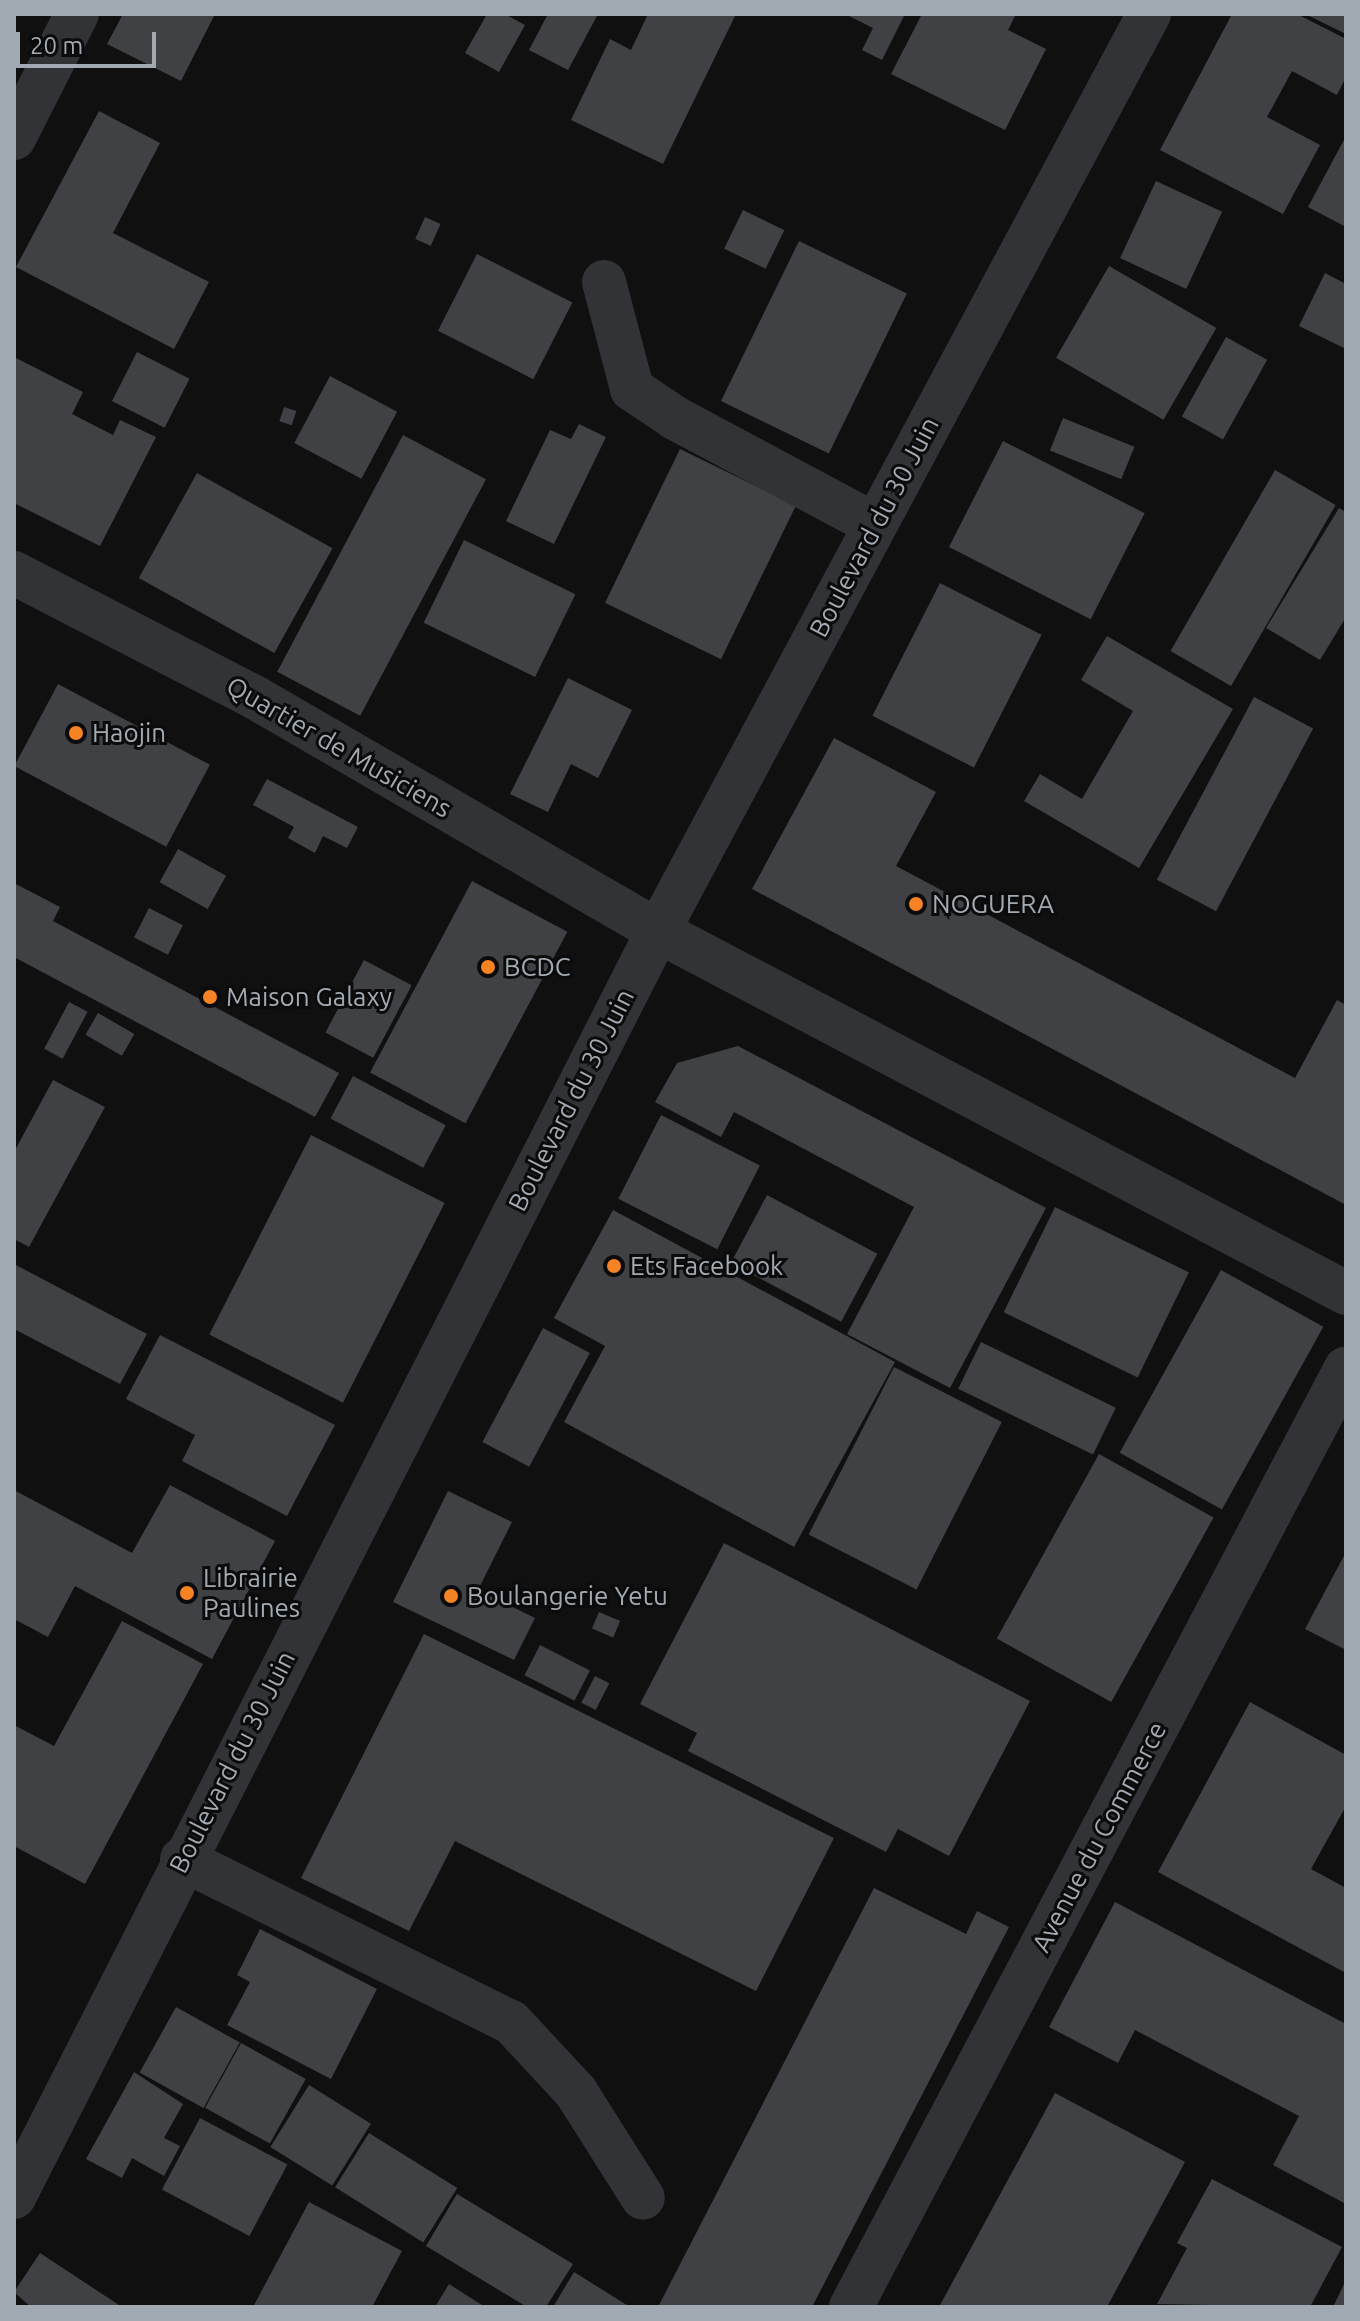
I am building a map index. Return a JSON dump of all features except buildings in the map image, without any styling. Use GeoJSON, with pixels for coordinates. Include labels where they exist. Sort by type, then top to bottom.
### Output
{"type":"FeatureCollection","features":[{"type":"Feature","properties":{"kind":"street"},"geometry":{"type":"LineString","coordinates":[[14,138],[77,14]]}},
{"type":"Feature","properties":{"kind":"street","name":"Boulevard du 30 Juin"},"geometry":{"type":"LineString","coordinates":[[14,2197],[182,1859],[658,931],[1149,14]]}},
{"type":"Feature","properties":{"kind":"street"},"geometry":{"type":"LineString","coordinates":[[604,282],[632,389],[675,418],[875,525]]}},
{"type":"Feature","properties":{"kind":"street","name":"Quartier de Musiciens"},"geometry":{"type":"LineString","coordinates":[[14,573],[256,698],[658,931],[1346,1293]]}},
{"type":"Feature","properties":{"kind":"street","name":"Avenue du Commerce"},"geometry":{"type":"LineString","coordinates":[[851,2307],[1346,1368]]}},
{"type":"Feature","properties":{"kind":"street"},"geometry":{"type":"LineString","coordinates":[[182,1859],[511,2022],[576,2092],[643,2198]]}},
{"type":"Feature","properties":{"kind":"place","name":"Haojin"},"geometry":{"type":"Point","coordinates":[76,733]}},
{"type":"Feature","properties":{"kind":"place","name":"NOGUERA"},"geometry":{"type":"Point","coordinates":[916,904]}},
{"type":"Feature","properties":{"kind":"place","name":"BCDC"},"geometry":{"type":"Point","coordinates":[488,967]}},
{"type":"Feature","properties":{"kind":"place","name":"Maison Galaxy"},"geometry":{"type":"Point","coordinates":[210,997]}},
{"type":"Feature","properties":{"kind":"place","name":"Ets Facebook"},"geometry":{"type":"Point","coordinates":[614,1266]}},
{"type":"Feature","properties":{"kind":"place","name":"Librairie Paulines"},"geometry":{"type":"Point","coordinates":[187,1593]}},
{"type":"Feature","properties":{"kind":"place","name":"Boulangerie Yetu"},"geometry":{"type":"Point","coordinates":[451,1596]}}]}
